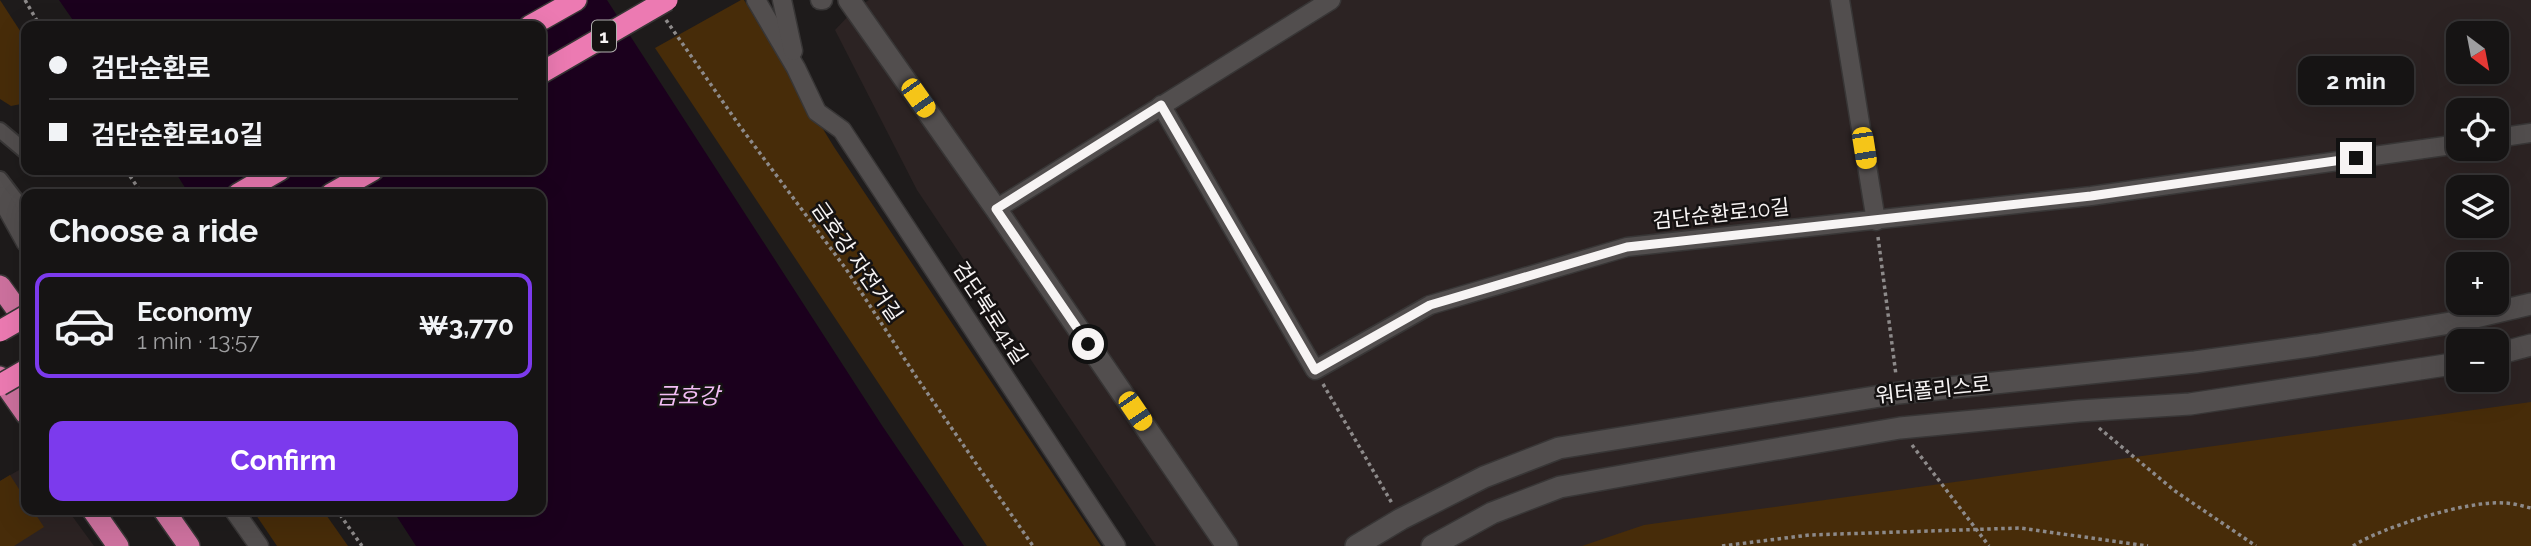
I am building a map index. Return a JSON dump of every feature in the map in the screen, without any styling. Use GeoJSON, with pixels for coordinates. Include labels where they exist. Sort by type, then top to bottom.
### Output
{"type":"FeatureCollection","features":[{"type":"Feature","properties":{"kind":"highway","name":"1"},"geometry":{"type":"LineString","coordinates":[[539,21],[576,0]]}},
{"type":"Feature","properties":{"kind":"highway","name":"1"},"geometry":{"type":"LineString","coordinates":[[546,70],[663,5]]}},
{"type":"Feature","properties":{"kind":"highway"},"geometry":{"type":"LineString","coordinates":[[247,189],[272,175]]}},
{"type":"Feature","properties":{"kind":"highway"},"geometry":{"type":"LineString","coordinates":[[340,189],[364,175]]}},
{"type":"Feature","properties":{"kind":"highway"},"geometry":{"type":"LineString","coordinates":[[0,286],[21,315]]}},
{"type":"Feature","properties":{"kind":"highway"},"geometry":{"type":"LineString","coordinates":[[0,331],[21,319]]}},
{"type":"Feature","properties":{"kind":"highway"},"geometry":{"type":"LineString","coordinates":[[0,385],[21,373]]}},
{"type":"Feature","properties":{"kind":"highway"},"geometry":{"type":"LineString","coordinates":[[0,377],[21,407]]}},
{"type":"Feature","properties":{"kind":"highway"},"geometry":{"type":"LineString","coordinates":[[96,515],[118,546]]}},
{"type":"Feature","properties":{"kind":"highway"},"geometry":{"type":"LineString","coordinates":[[167,515],[190,546]]}},
{"type":"Feature","properties":{"kind":"main road"},"geometry":{"type":"LineString","coordinates":[[849,0],[1227,546]]}},
{"type":"Feature","properties":{"kind":"main road","name":"워터폴리스로"},"geometry":{"type":"LineString","coordinates":[[1356,546],[1401,519],[1484,477],[1559,448],[1899,393],[2195,362],[2450,323],[2531,304]]}},
{"type":"Feature","properties":{"kind":"main road"},"geometry":{"type":"LineString","coordinates":[[2509,351],[2531,345]]}},
{"type":"Feature","properties":{"kind":"main road","name":"워터폴리스로"},"geometry":{"type":"LineString","coordinates":[[1432,546],[1492,513],[1560,488],[1900,428],[2079,411],[2190,404],[2446,365]]}},
{"type":"Feature","properties":{"kind":"street"},"geometry":{"type":"LineString","coordinates":[[756,0],[796,68]]}},
{"type":"Feature","properties":{"kind":"street"},"geometry":{"type":"LineString","coordinates":[[782,0],[796,68]]}},
{"type":"Feature","properties":{"kind":"street"},"geometry":{"type":"LineString","coordinates":[[996,209],[1331,0]]}},
{"type":"Feature","properties":{"kind":"street"},"geometry":{"type":"LineString","coordinates":[[1840,0],[1876,221]]}},
{"type":"Feature","properties":{"kind":"street","name":"검단북로41길"},"geometry":{"type":"LineString","coordinates":[[796,68],[817,112],[842,130],[1116,546]]}},
{"type":"Feature","properties":{"kind":"street"},"geometry":{"type":"LineString","coordinates":[[1161,105],[1315,370]]}},
{"type":"Feature","properties":{"kind":"street"},"geometry":{"type":"LineString","coordinates":[[0,130],[21,148]]}},
{"type":"Feature","properties":{"kind":"street"},"geometry":{"type":"LineString","coordinates":[[2509,137],[2531,134]]}},
{"type":"Feature","properties":{"kind":"street","name":"검단순환로10길"},"geometry":{"type":"LineString","coordinates":[[1315,370],[1430,305],[1627,247],[2091,196],[2446,146]]}},
{"type":"Feature","properties":{"kind":"street"},"geometry":{"type":"LineString","coordinates":[[0,179],[21,206]]}},
{"type":"Feature","properties":{"kind":"street"},"geometry":{"type":"LineString","coordinates":[[0,196],[21,234]]}},
{"type":"Feature","properties":{"kind":"street"},"geometry":{"type":"LineString","coordinates":[[237,515],[259,546]]}},
{"type":"Feature","properties":{"kind":"path"},"geometry":{"type":"LineString","coordinates":[[24,0],[37,21]]}},
{"type":"Feature","properties":{"kind":"path","name":"금호강 자전거길"},"geometry":{"type":"LineString","coordinates":[[663,5],[738,125],[846,270],[1033,546]]}},
{"type":"Feature","properties":{"kind":"path"},"geometry":{"type":"LineString","coordinates":[[1876,221],[1899,393]]}},
{"type":"Feature","properties":{"kind":"path"},"geometry":{"type":"LineString","coordinates":[[1315,370],[1401,519]]}},
{"type":"Feature","properties":{"kind":"path"},"geometry":{"type":"LineString","coordinates":[[2079,411],[2175,491],[2256,546]]}},
{"type":"Feature","properties":{"kind":"path"},"geometry":{"type":"LineString","coordinates":[[1900,428],[1989,546]]}},
{"type":"Feature","properties":{"kind":"path"},"geometry":{"type":"LineString","coordinates":[[2353,546],[2367,537],[2446,510],[2502,502],[2531,508]]}},
{"type":"Feature","properties":{"kind":"path"},"geometry":{"type":"LineString","coordinates":[[340,515],[362,546]]}},
{"type":"Feature","properties":{"kind":"path"},"geometry":{"type":"LineString","coordinates":[[1722,546],[1810,535],[2020,528],[2148,546]]}},
{"type":"Feature","properties":{"kind":"shaded area"},"geometry":{"type":"Polygon","coordinates":[[[0,0],[21,32],[21,104],[11,106],[0,99],[0,0]]]}},
{"type":"Feature","properties":{"kind":"shaded area"},"geometry":{"type":"Polygon","coordinates":[[[744,0],[834,147],[1101,546],[987,546],[655,48],[744,0]]]}},
{"type":"Feature","properties":{"kind":"shaded area"},"geometry":{"type":"Polygon","coordinates":[[[869,0],[2531,0],[2531,546],[1156,546],[917,190],[835,30],[855,9],[869,0]]]}},
{"type":"Feature","properties":{"kind":"shaded area"},"geometry":{"type":"Polygon","coordinates":[[[2531,402],[2531,546],[1582,546],[1644,525],[2531,402]]]}},
{"type":"Feature","properties":{"kind":"shaded area"},"geometry":{"type":"Polygon","coordinates":[[[21,469],[21,515],[71,515],[94,546],[0,546],[0,481],[21,469]]]}},
{"type":"Feature","properties":{"kind":"shaded area"},"geometry":{"type":"Polygon","coordinates":[[[10,475],[21,492],[21,515],[36,515],[44,527],[14,546],[0,546],[0,481],[10,475]]]}},
{"type":"Feature","properties":{"kind":"shaded area"},"geometry":{"type":"Polygon","coordinates":[[[256,515],[326,515],[348,546],[277,546],[256,515]]]}},
{"type":"Feature","properties":{"kind":"water","name":"금호강"},"geometry":{"type":"Polygon","coordinates":[[[59,0],[607,0],[883,427],[964,546],[416,546],[396,515],[546,515],[546,189],[186,189],[177,175],[546,175],[546,21],[74,21],[59,0]]]}},
{"type":"Feature","properties":{"kind":"route"},"geometry":{"type":"LineString","coordinates":[[1088,344],[996,209],[1161,105],[1315,370],[1430,305],[1627,247],[2091,196],[2356,158]]}}]}
